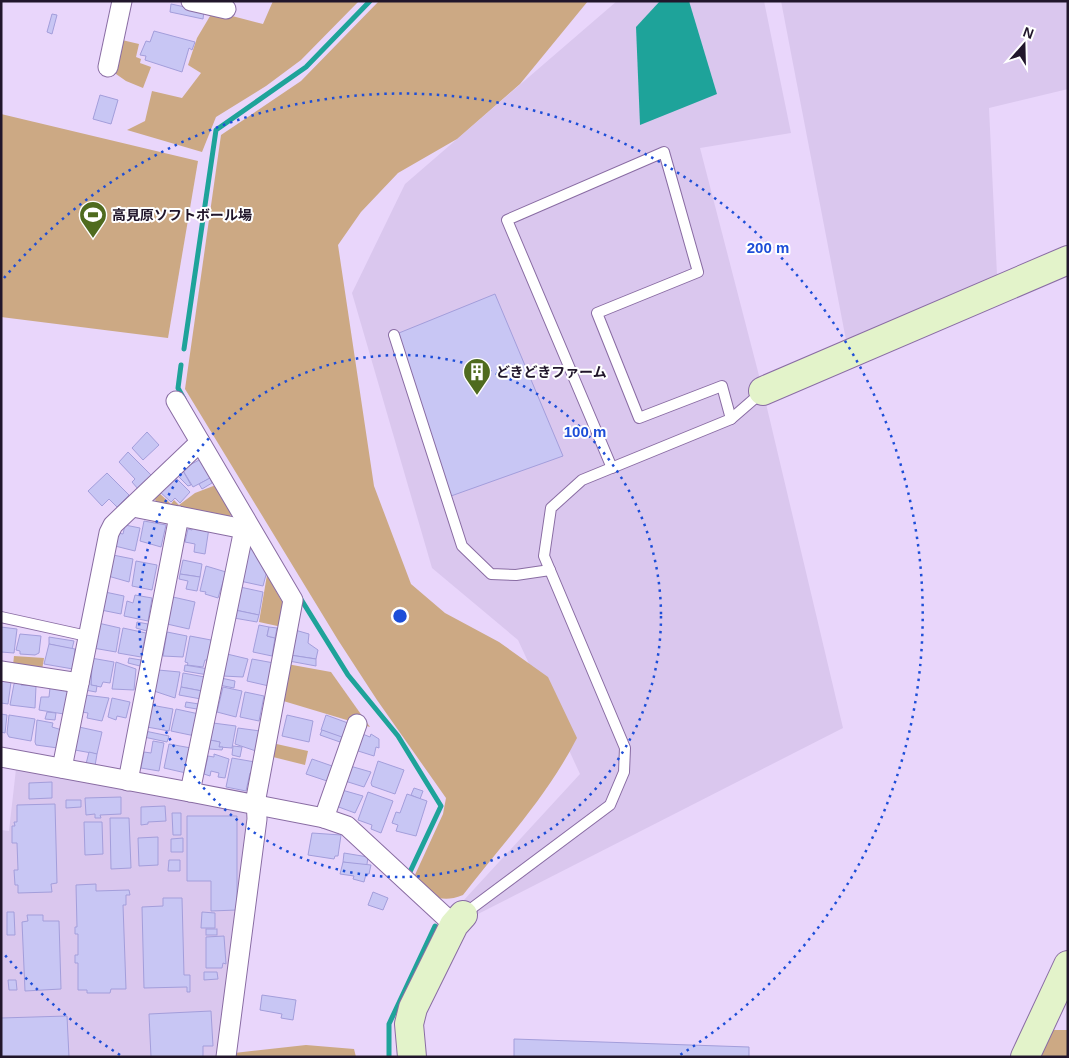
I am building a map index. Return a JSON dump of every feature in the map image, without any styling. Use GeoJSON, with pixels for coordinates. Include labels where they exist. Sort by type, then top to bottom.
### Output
{"type":"FeatureCollection","features":[{"type":"Feature","properties":{"kind":"street"},"geometry":{"type":"LineString","coordinates":[[108,67],[122,1]]}},
{"type":"Feature","properties":{"kind":"street"},"geometry":{"type":"LineString","coordinates":[[191,1],[226,9]]}},
{"type":"Feature","properties":{"kind":"street"},"geometry":{"type":"LineString","coordinates":[[763,391],[1068,260]]}},
{"type":"Feature","properties":{"kind":"street"},"geometry":{"type":"LineString","coordinates":[[176,401],[247,528],[293,600],[256,806],[257,819],[226,1057]]}},
{"type":"Feature","properties":{"kind":"street"},"geometry":{"type":"LineString","coordinates":[[62,768],[106,539],[113,525],[200,442]]}},
{"type":"Feature","properties":{"kind":"street"},"geometry":{"type":"LineString","coordinates":[[133,507],[247,528]]}},
{"type":"Feature","properties":{"kind":"street"},"geometry":{"type":"LineString","coordinates":[[128,781],[179,516]]}},
{"type":"Feature","properties":{"kind":"street"},"geometry":{"type":"LineString","coordinates":[[190,792],[247,528]]}},
{"type":"Feature","properties":{"kind":"street"},"geometry":{"type":"LineString","coordinates":[[1,671],[79,683]]}},
{"type":"Feature","properties":{"kind":"street"},"geometry":{"type":"LineString","coordinates":[[324,818],[356,724]]}},
{"type":"Feature","properties":{"kind":"street"},"geometry":{"type":"LineString","coordinates":[[1,757],[324,818],[347,826],[458,920],[413,1008],[409,1024],[412,1057]]}},
{"type":"Feature","properties":{"kind":"street"},"geometry":{"type":"LineString","coordinates":[[1025,1057],[1068,964]]}},
{"type":"Feature","properties":{"kind":"lane"},"geometry":{"type":"LineString","coordinates":[[612,468],[508,220],[664,152],[698,272],[597,313],[639,418],[722,386],[731,418]]}},
{"type":"Feature","properties":{"kind":"lane"},"geometry":{"type":"LineString","coordinates":[[394,335],[462,546],[491,574],[516,575],[550,570]]}},
{"type":"Feature","properties":{"kind":"lane"},"geometry":{"type":"LineString","coordinates":[[458,920],[610,805],[624,772],[625,748],[544,556],[551,508],[582,480],[731,418],[763,391]]}},
{"type":"Feature","properties":{"kind":"lane"},"geometry":{"type":"LineString","coordinates":[[1,617],[87,636]]}},
{"type":"Feature","properties":{"kind":"shaded area"},"geometry":{"type":"Polygon","coordinates":[[[273,1],[359,1],[301,60],[266,86],[216,117],[202,152],[127,130],[145,121],[152,91],[182,98],[201,73],[188,65],[197,38],[213,11],[263,24],[273,1]]]}},
{"type":"Feature","properties":{"kind":"shaded area"},"geometry":{"type":"Polygon","coordinates":[[[379,1],[588,1],[520,84],[457,139],[398,173],[361,212],[338,245],[374,486],[411,584],[445,613],[499,642],[548,677],[577,738],[565,760],[538,800],[463,895],[447,899],[431,893],[414,877],[443,814],[446,798],[377,700],[338,640],[185,389],[221,135],[301,81],[379,1]]]}},
{"type":"Feature","properties":{"kind":"shaded area"},"geometry":{"type":"Polygon","coordinates":[[[617,1],[764,1],[791,133],[700,148],[763,391],[843,728],[476,915],[463,901],[580,774],[518,640],[432,568],[352,293],[405,184],[617,1]]]}},
{"type":"Feature","properties":{"kind":"shaded area"},"geometry":{"type":"Polygon","coordinates":[[[660,1],[689,1],[717,94],[640,125],[636,27],[660,1]]]}},
{"type":"Feature","properties":{"kind":"shaded area"},"geometry":{"type":"Polygon","coordinates":[[[781,1],[1068,1],[1068,89],[989,108],[997,275],[846,340],[781,1]]]}},
{"type":"Feature","properties":{"kind":"shaded area"},"geometry":{"type":"Polygon","coordinates":[[[122,40],[139,44],[136,57],[141,59],[140,63],[151,67],[143,88],[126,81],[116,74],[122,40]]]}},
{"type":"Feature","properties":{"kind":"shaded area","name":"高見原ソフトボール場"},"geometry":{"type":"Polygon","coordinates":[[[1,114],[198,161],[168,338],[1,317],[1,114]]]}},
{"type":"Feature","properties":{"kind":"shaded area"},"geometry":{"type":"Polygon","coordinates":[[[216,485],[232,514],[227,519],[157,506],[154,495],[158,492],[171,504],[174,500],[179,505],[195,493],[216,485]]]}},
{"type":"Feature","properties":{"kind":"shaded area"},"geometry":{"type":"Polygon","coordinates":[[[267,575],[284,605],[282,627],[259,622],[267,575]]]}},
{"type":"Feature","properties":{"kind":"shaded area"},"geometry":{"type":"Polygon","coordinates":[[[14,656],[44,658],[42,670],[13,665],[14,656]]]}},
{"type":"Feature","properties":{"kind":"shaded area"},"geometry":{"type":"Polygon","coordinates":[[[287,664],[331,672],[370,727],[280,700],[287,664]]]}},
{"type":"Feature","properties":{"kind":"shaded area"},"geometry":{"type":"Polygon","coordinates":[[[272,743],[308,751],[305,765],[269,756],[272,743]]]}},
{"type":"Feature","properties":{"kind":"shaded area"},"geometry":{"type":"Polygon","coordinates":[[[16,769],[247,810],[251,819],[220,1057],[1,1057],[1,830],[9,831],[16,769]]]}},
{"type":"Feature","properties":{"kind":"shaded area"},"geometry":{"type":"Polygon","coordinates":[[[1044,1030],[1068,1030],[1068,1057],[1033,1057],[1044,1030]]]}},
{"type":"Feature","properties":{"kind":"shaded area"},"geometry":{"type":"Polygon","coordinates":[[[306,1045],[354,1049],[356,1057],[233,1057],[234,1053],[306,1045]]]}},
{"type":"Feature","properties":{"kind":"building"},"geometry":{"type":"Polygon","coordinates":[[[171,4],[204,11],[203,19],[170,12],[171,4]]]}},
{"type":"Feature","properties":{"kind":"building"},"geometry":{"type":"Polygon","coordinates":[[[52,14],[57,15],[52,34],[47,32],[52,14]]]}},
{"type":"Feature","properties":{"kind":"building"},"geometry":{"type":"Polygon","coordinates":[[[154,31],[195,42],[192,50],[189,48],[182,72],[145,60],[146,56],[140,55],[146,41],[150,42],[154,31]]]}},
{"type":"Feature","properties":{"kind":"building"},"geometry":{"type":"Polygon","coordinates":[[[100,95],[118,100],[111,124],[93,119],[100,95]]]}},
{"type":"Feature","properties":{"kind":"building","name":"どきどきファーム"},"geometry":{"type":"Polygon","coordinates":[[[495,294],[563,456],[451,496],[394,335],[495,294]]]}},
{"type":"Feature","properties":{"kind":"building"},"geometry":{"type":"Polygon","coordinates":[[[147,432],[159,445],[143,460],[132,448],[147,432]]]}},
{"type":"Feature","properties":{"kind":"building"},"geometry":{"type":"Polygon","coordinates":[[[128,452],[152,476],[138,489],[132,482],[135,479],[119,462],[128,452]]]}},
{"type":"Feature","properties":{"kind":"building"},"geometry":{"type":"Polygon","coordinates":[[[201,459],[212,477],[193,487],[182,469],[201,459]]]}},
{"type":"Feature","properties":{"kind":"building"},"geometry":{"type":"Polygon","coordinates":[[[182,469],[191,485],[188,486],[177,475],[182,469]]]}},
{"type":"Feature","properties":{"kind":"building"},"geometry":{"type":"Polygon","coordinates":[[[107,473],[129,495],[117,507],[109,499],[102,506],[88,491],[107,473]]]}},
{"type":"Feature","properties":{"kind":"building"},"geometry":{"type":"Polygon","coordinates":[[[175,477],[190,492],[180,503],[175,498],[171,502],[159,491],[175,477]]]}},
{"type":"Feature","properties":{"kind":"building"},"geometry":{"type":"Polygon","coordinates":[[[210,478],[212,483],[202,489],[199,484],[210,478]]]}},
{"type":"Feature","properties":{"kind":"building"},"geometry":{"type":"Polygon","coordinates":[[[144,521],[166,525],[161,547],[140,541],[144,521]]]}},
{"type":"Feature","properties":{"kind":"building"},"geometry":{"type":"Polygon","coordinates":[[[125,525],[140,528],[135,551],[115,546],[118,533],[123,534],[125,525]]]}},
{"type":"Feature","properties":{"kind":"building"},"geometry":{"type":"Polygon","coordinates":[[[193,525],[209,528],[205,554],[194,552],[195,544],[185,542],[188,529],[192,530],[193,525]]]}},
{"type":"Feature","properties":{"kind":"building"},"geometry":{"type":"Polygon","coordinates":[[[252,547],[267,571],[263,586],[240,581],[247,548],[252,547]]]}},
{"type":"Feature","properties":{"kind":"building"},"geometry":{"type":"Polygon","coordinates":[[[113,555],[133,559],[129,582],[108,576],[113,555]]]}},
{"type":"Feature","properties":{"kind":"building"},"geometry":{"type":"Polygon","coordinates":[[[183,560],[202,564],[200,577],[180,574],[183,560]]]}},
{"type":"Feature","properties":{"kind":"building"},"geometry":{"type":"Polygon","coordinates":[[[136,561],[157,565],[152,590],[132,586],[136,561]]]}},
{"type":"Feature","properties":{"kind":"building"},"geometry":{"type":"Polygon","coordinates":[[[206,566],[226,572],[218,598],[200,591],[206,566]]]}},
{"type":"Feature","properties":{"kind":"building"},"geometry":{"type":"Polygon","coordinates":[[[180,574],[200,577],[197,591],[186,589],[188,581],[179,579],[180,574]]]}},
{"type":"Feature","properties":{"kind":"building"},"geometry":{"type":"Polygon","coordinates":[[[240,587],[263,592],[259,615],[235,610],[240,587]]]}},
{"type":"Feature","properties":{"kind":"building"},"geometry":{"type":"Polygon","coordinates":[[[105,592],[124,596],[121,614],[101,610],[105,592]]]}},
{"type":"Feature","properties":{"kind":"building"},"geometry":{"type":"Polygon","coordinates":[[[135,595],[152,598],[148,621],[124,616],[127,601],[133,603],[135,595]]]}},
{"type":"Feature","properties":{"kind":"building"},"geometry":{"type":"Polygon","coordinates":[[[173,597],[195,602],[189,629],[167,624],[173,597]]]}},
{"type":"Feature","properties":{"kind":"building"},"geometry":{"type":"Polygon","coordinates":[[[235,610],[259,615],[257,622],[234,618],[235,610]]]}},
{"type":"Feature","properties":{"kind":"building"},"geometry":{"type":"Polygon","coordinates":[[[137,622],[148,624],[147,631],[136,628],[137,622]]]}},
{"type":"Feature","properties":{"kind":"building"},"geometry":{"type":"Polygon","coordinates":[[[98,623],[120,628],[116,652],[93,648],[98,623]]]}},
{"type":"Feature","properties":{"kind":"building"},"geometry":{"type":"Polygon","coordinates":[[[259,625],[269,627],[267,636],[275,638],[272,656],[253,652],[259,625]]]}},
{"type":"Feature","properties":{"kind":"building"},"geometry":{"type":"Polygon","coordinates":[[[1,627],[17,629],[14,653],[1,652],[1,627]]]}},
{"type":"Feature","properties":{"kind":"building"},"geometry":{"type":"Polygon","coordinates":[[[269,627],[277,628],[275,638],[267,636],[269,627]]]}},
{"type":"Feature","properties":{"kind":"building"},"geometry":{"type":"Polygon","coordinates":[[[123,628],[146,633],[141,657],[118,653],[123,628]]]}},
{"type":"Feature","properties":{"kind":"building"},"geometry":{"type":"Polygon","coordinates":[[[295,630],[309,634],[308,643],[318,650],[316,659],[290,655],[295,630]]]}},
{"type":"Feature","properties":{"kind":"building"},"geometry":{"type":"Polygon","coordinates":[[[167,632],[187,636],[183,657],[163,656],[167,632]]]}},
{"type":"Feature","properties":{"kind":"building"},"geometry":{"type":"Polygon","coordinates":[[[20,634],[41,636],[39,653],[35,655],[20,654],[20,651],[16,650],[20,634]]]}},
{"type":"Feature","properties":{"kind":"building"},"geometry":{"type":"Polygon","coordinates":[[[190,636],[211,640],[210,660],[205,660],[203,667],[187,665],[188,663],[185,662],[190,636]]]}},
{"type":"Feature","properties":{"kind":"building"},"geometry":{"type":"Polygon","coordinates":[[[49,637],[74,641],[72,649],[49,644],[49,637]]]}},
{"type":"Feature","properties":{"kind":"building"},"geometry":{"type":"Polygon","coordinates":[[[49,644],[75,649],[73,669],[44,664],[49,644]]]}},
{"type":"Feature","properties":{"kind":"building"},"geometry":{"type":"Polygon","coordinates":[[[227,654],[248,659],[243,677],[223,676],[227,654]]]}},
{"type":"Feature","properties":{"kind":"building"},"geometry":{"type":"Polygon","coordinates":[[[290,655],[316,659],[316,666],[289,661],[290,655]]]}},
{"type":"Feature","properties":{"kind":"building"},"geometry":{"type":"Polygon","coordinates":[[[91,658],[114,662],[110,683],[103,682],[101,687],[91,685],[91,658]]]}},
{"type":"Feature","properties":{"kind":"building"},"geometry":{"type":"Polygon","coordinates":[[[129,658],[141,660],[140,666],[128,663],[129,658]]]}},
{"type":"Feature","properties":{"kind":"building"},"geometry":{"type":"Polygon","coordinates":[[[252,659],[274,663],[269,686],[247,681],[252,659]]]}},
{"type":"Feature","properties":{"kind":"building"},"geometry":{"type":"Polygon","coordinates":[[[116,662],[136,669],[134,690],[112,689],[116,662]]]}},
{"type":"Feature","properties":{"kind":"building"},"geometry":{"type":"Polygon","coordinates":[[[185,665],[209,669],[208,675],[184,671],[185,665]]]}},
{"type":"Feature","properties":{"kind":"building"},"geometry":{"type":"Polygon","coordinates":[[[90,666],[92,666],[91,685],[97,686],[96,692],[85,690],[90,666]]]}},
{"type":"Feature","properties":{"kind":"building"},"geometry":{"type":"Polygon","coordinates":[[[158,670],[180,672],[175,698],[154,691],[158,670]]]}},
{"type":"Feature","properties":{"kind":"building"},"geometry":{"type":"Polygon","coordinates":[[[183,673],[205,677],[202,691],[181,687],[183,673]]]}},
{"type":"Feature","properties":{"kind":"building"},"geometry":{"type":"Polygon","coordinates":[[[221,678],[235,681],[234,688],[219,685],[221,678]]]}},
{"type":"Feature","properties":{"kind":"building"},"geometry":{"type":"Polygon","coordinates":[[[1,680],[11,682],[8,704],[1,703],[1,680]]]}},
{"type":"Feature","properties":{"kind":"building"},"geometry":{"type":"Polygon","coordinates":[[[17,681],[22,682],[21,685],[36,686],[35,708],[10,705],[14,684],[17,681]]]}},
{"type":"Feature","properties":{"kind":"building"},"geometry":{"type":"Polygon","coordinates":[[[181,687],[202,691],[201,699],[179,695],[181,687]]]}},
{"type":"Feature","properties":{"kind":"building"},"geometry":{"type":"Polygon","coordinates":[[[223,687],[242,691],[236,717],[217,712],[223,687]]]}},
{"type":"Feature","properties":{"kind":"building"},"geometry":{"type":"Polygon","coordinates":[[[50,688],[68,691],[64,714],[39,710],[41,697],[49,697],[50,688]]]}},
{"type":"Feature","properties":{"kind":"building"},"geometry":{"type":"Polygon","coordinates":[[[245,692],[264,696],[259,721],[240,717],[245,692]]]}},
{"type":"Feature","properties":{"kind":"building"},"geometry":{"type":"Polygon","coordinates":[[[85,695],[109,698],[102,721],[87,718],[88,713],[82,712],[85,695]]]}},
{"type":"Feature","properties":{"kind":"building"},"geometry":{"type":"Polygon","coordinates":[[[112,698],[130,702],[126,718],[117,716],[116,720],[108,717],[112,698]]]}},
{"type":"Feature","properties":{"kind":"building"},"geometry":{"type":"Polygon","coordinates":[[[186,702],[199,704],[197,709],[185,707],[186,702]]]}},
{"type":"Feature","properties":{"kind":"building"},"geometry":{"type":"Polygon","coordinates":[[[151,705],[173,709],[169,731],[147,727],[151,705]]]}},
{"type":"Feature","properties":{"kind":"building"},"geometry":{"type":"Polygon","coordinates":[[[176,709],[199,714],[195,736],[171,731],[176,709]]]}},
{"type":"Feature","properties":{"kind":"building"},"geometry":{"type":"Polygon","coordinates":[[[47,712],[56,713],[55,720],[45,719],[47,712]]]}},
{"type":"Feature","properties":{"kind":"building"},"geometry":{"type":"Polygon","coordinates":[[[1,714],[7,715],[5,733],[1,732],[1,714]]]}},
{"type":"Feature","properties":{"kind":"building"},"geometry":{"type":"Polygon","coordinates":[[[9,715],[35,719],[31,741],[9,737],[7,733],[9,715]]]}},
{"type":"Feature","properties":{"kind":"building"},"geometry":{"type":"Polygon","coordinates":[[[287,715],[313,721],[309,742],[282,736],[287,715]]]}},
{"type":"Feature","properties":{"kind":"building"},"geometry":{"type":"Polygon","coordinates":[[[326,715],[348,723],[343,738],[321,730],[326,715]]]}},
{"type":"Feature","properties":{"kind":"building"},"geometry":{"type":"Polygon","coordinates":[[[37,720],[53,723],[52,727],[62,730],[58,748],[36,745],[37,720]]]}},
{"type":"Feature","properties":{"kind":"building"},"geometry":{"type":"Polygon","coordinates":[[[213,723],[236,726],[232,748],[219,747],[220,742],[210,740],[213,723]]]}},
{"type":"Feature","properties":{"kind":"building"},"geometry":{"type":"Polygon","coordinates":[[[79,727],[102,732],[97,754],[75,750],[79,727]]]}},
{"type":"Feature","properties":{"kind":"building"},"geometry":{"type":"Polygon","coordinates":[[[238,728],[260,731],[256,751],[235,744],[238,728]]]}},
{"type":"Feature","properties":{"kind":"building"},"geometry":{"type":"Polygon","coordinates":[[[322,730],[342,737],[340,742],[320,735],[322,730]]]}},
{"type":"Feature","properties":{"kind":"building"},"geometry":{"type":"Polygon","coordinates":[[[145,731],[169,736],[167,742],[144,737],[145,731]]]}},
{"type":"Feature","properties":{"kind":"building"},"geometry":{"type":"Polygon","coordinates":[[[360,733],[370,737],[371,734],[379,739],[379,748],[376,747],[374,756],[355,750],[360,733]]]}},
{"type":"Feature","properties":{"kind":"building"},"geometry":{"type":"Polygon","coordinates":[[[210,740],[220,742],[219,747],[223,747],[222,750],[209,749],[210,740]]]}},
{"type":"Feature","properties":{"kind":"building"},"geometry":{"type":"Polygon","coordinates":[[[153,741],[164,743],[159,771],[141,768],[144,752],[151,753],[153,741]]]}},
{"type":"Feature","properties":{"kind":"building"},"geometry":{"type":"Polygon","coordinates":[[[169,744],[191,748],[186,773],[164,768],[169,744]]]}},
{"type":"Feature","properties":{"kind":"building"},"geometry":{"type":"Polygon","coordinates":[[[233,746],[242,747],[240,757],[232,755],[233,746]]]}},
{"type":"Feature","properties":{"kind":"building"},"geometry":{"type":"Polygon","coordinates":[[[89,752],[97,754],[95,766],[86,764],[89,752]]]}},
{"type":"Feature","properties":{"kind":"building"},"geometry":{"type":"Polygon","coordinates":[[[214,754],[229,759],[225,778],[218,777],[219,773],[211,771],[210,776],[204,774],[208,756],[214,757],[214,754]]]}},
{"type":"Feature","properties":{"kind":"building"},"geometry":{"type":"Polygon","coordinates":[[[232,758],[255,762],[253,773],[250,773],[246,791],[226,787],[232,758]]]}},
{"type":"Feature","properties":{"kind":"building"},"geometry":{"type":"Polygon","coordinates":[[[312,759],[335,767],[330,782],[306,774],[312,759]]]}},
{"type":"Feature","properties":{"kind":"building"},"geometry":{"type":"Polygon","coordinates":[[[378,761],[404,770],[395,794],[372,786],[371,783],[378,761]]]}},
{"type":"Feature","properties":{"kind":"building"},"geometry":{"type":"Polygon","coordinates":[[[350,766],[371,772],[364,787],[345,781],[350,766]]]}},
{"type":"Feature","properties":{"kind":"building"},"geometry":{"type":"Polygon","coordinates":[[[52,782],[52,798],[29,799],[29,783],[52,782]]]}},
{"type":"Feature","properties":{"kind":"building"},"geometry":{"type":"Polygon","coordinates":[[[414,788],[423,791],[420,799],[411,795],[414,788]]]}},
{"type":"Feature","properties":{"kind":"building"},"geometry":{"type":"Polygon","coordinates":[[[342,790],[363,796],[355,813],[336,806],[342,790]]]}},
{"type":"Feature","properties":{"kind":"building"},"geometry":{"type":"Polygon","coordinates":[[[368,792],[393,801],[381,833],[371,829],[372,825],[358,820],[368,792]]]}},
{"type":"Feature","properties":{"kind":"building"},"geometry":{"type":"Polygon","coordinates":[[[407,794],[427,801],[416,836],[396,831],[398,825],[392,823],[396,812],[400,813],[407,794]]]}},
{"type":"Feature","properties":{"kind":"building"},"geometry":{"type":"Polygon","coordinates":[[[121,797],[121,814],[100,815],[101,818],[95,818],[95,814],[86,815],[85,798],[121,797]]]}},
{"type":"Feature","properties":{"kind":"building"},"geometry":{"type":"Polygon","coordinates":[[[66,800],[81,800],[81,807],[66,808],[66,800]]]}},
{"type":"Feature","properties":{"kind":"building"},"geometry":{"type":"Polygon","coordinates":[[[55,804],[57,883],[51,884],[52,892],[18,893],[18,885],[15,885],[14,870],[18,870],[17,843],[12,843],[12,826],[15,826],[14,822],[17,822],[17,805],[55,804]]]}},
{"type":"Feature","properties":{"kind":"building"},"geometry":{"type":"Polygon","coordinates":[[[165,806],[166,821],[148,822],[148,824],[141,825],[141,807],[165,806]]]}},
{"type":"Feature","properties":{"kind":"building"},"geometry":{"type":"Polygon","coordinates":[[[172,813],[181,813],[181,835],[173,835],[172,813]]]}},
{"type":"Feature","properties":{"kind":"building"},"geometry":{"type":"Polygon","coordinates":[[[187,816],[237,816],[237,910],[211,911],[211,881],[187,881],[187,816]]]}},
{"type":"Feature","properties":{"kind":"building"},"geometry":{"type":"Polygon","coordinates":[[[110,818],[129,818],[131,868],[111,869],[110,818]]]}},
{"type":"Feature","properties":{"kind":"building"},"geometry":{"type":"Polygon","coordinates":[[[84,822],[102,822],[103,854],[85,855],[84,822]]]}},
{"type":"Feature","properties":{"kind":"building"},"geometry":{"type":"Polygon","coordinates":[[[312,833],[341,835],[338,856],[335,856],[334,859],[308,855],[312,833]]]}},
{"type":"Feature","properties":{"kind":"building"},"geometry":{"type":"Polygon","coordinates":[[[158,837],[158,865],[139,866],[138,838],[158,837]]]}},
{"type":"Feature","properties":{"kind":"building"},"geometry":{"type":"Polygon","coordinates":[[[183,838],[183,852],[171,852],[171,839],[183,838]]]}},
{"type":"Feature","properties":{"kind":"building"},"geometry":{"type":"Polygon","coordinates":[[[344,853],[368,857],[367,864],[365,866],[343,862],[344,853]]]}},
{"type":"Feature","properties":{"kind":"building"},"geometry":{"type":"Polygon","coordinates":[[[169,860],[180,860],[180,871],[168,871],[169,860]]]}},
{"type":"Feature","properties":{"kind":"building"},"geometry":{"type":"Polygon","coordinates":[[[343,862],[371,865],[369,874],[366,874],[364,882],[353,879],[354,876],[340,874],[343,862]]]}},
{"type":"Feature","properties":{"kind":"building"},"geometry":{"type":"Polygon","coordinates":[[[96,884],[96,891],[129,890],[130,895],[126,895],[126,905],[123,905],[126,989],[111,989],[110,993],[87,993],[87,990],[78,990],[78,963],[75,963],[75,955],[78,955],[78,934],[75,934],[75,927],[77,927],[76,885],[96,884]]]}},
{"type":"Feature","properties":{"kind":"building"},"geometry":{"type":"Polygon","coordinates":[[[373,892],[388,898],[383,910],[368,905],[373,892]]]}},
{"type":"Feature","properties":{"kind":"building"},"geometry":{"type":"Polygon","coordinates":[[[163,898],[182,898],[184,975],[190,975],[190,992],[187,992],[187,987],[144,988],[142,907],[163,906],[163,898]]]}},
{"type":"Feature","properties":{"kind":"building"},"geometry":{"type":"Polygon","coordinates":[[[7,912],[14,912],[15,935],[7,935],[7,912]]]}},
{"type":"Feature","properties":{"kind":"building"},"geometry":{"type":"Polygon","coordinates":[[[202,912],[215,913],[215,928],[201,928],[202,912]]]}},
{"type":"Feature","properties":{"kind":"building"},"geometry":{"type":"Polygon","coordinates":[[[27,915],[43,915],[43,921],[59,921],[61,989],[25,991],[22,922],[28,921],[27,915]]]}},
{"type":"Feature","properties":{"kind":"building"},"geometry":{"type":"Polygon","coordinates":[[[206,929],[217,929],[217,935],[206,935],[206,929]]]}},
{"type":"Feature","properties":{"kind":"building"},"geometry":{"type":"Polygon","coordinates":[[[224,936],[226,964],[223,963],[222,968],[206,968],[206,937],[224,936]]]}},
{"type":"Feature","properties":{"kind":"building"},"geometry":{"type":"Polygon","coordinates":[[[204,972],[217,972],[218,979],[204,980],[204,972]]]}},
{"type":"Feature","properties":{"kind":"building"},"geometry":{"type":"Polygon","coordinates":[[[8,980],[16,980],[17,990],[9,990],[8,980]]]}},
{"type":"Feature","properties":{"kind":"building"},"geometry":{"type":"Polygon","coordinates":[[[262,995],[296,1000],[293,1020],[281,1018],[282,1014],[260,1010],[262,995]]]}},
{"type":"Feature","properties":{"kind":"building"},"geometry":{"type":"Polygon","coordinates":[[[211,1011],[213,1046],[203,1046],[203,1057],[151,1057],[149,1014],[211,1011]]]}},
{"type":"Feature","properties":{"kind":"building"},"geometry":{"type":"Polygon","coordinates":[[[67,1016],[69,1057],[1,1057],[1,1018],[67,1016]]]}},
{"type":"Feature","properties":{"kind":"building"},"geometry":{"type":"Polygon","coordinates":[[[514,1039],[749,1047],[749,1057],[514,1057],[514,1039]]]}},
{"type":"Feature","properties":{"kind":"waterway"},"geometry":{"type":"LineString","coordinates":[[184,349],[216,130],[306,67],[370,1]]}},
{"type":"Feature","properties":{"kind":"waterway"},"geometry":{"type":"LineString","coordinates":[[181,365],[178,388],[184,399]]}},
{"type":"Feature","properties":{"kind":"waterway"},"geometry":{"type":"LineString","coordinates":[[299,596],[348,675],[398,736],[441,806],[409,874]]}},
{"type":"Feature","properties":{"kind":"waterway"},"geometry":{"type":"LineString","coordinates":[[389,1057],[389,1024],[435,926]]}},
{"type":"Feature","properties":{"kind":"place","name":"高見原ソフトボール場"},"geometry":{"type":"Point","coordinates":[93,239]}},
{"type":"Feature","properties":{"kind":"place","name":"どきどきファーム"},"geometry":{"type":"Point","coordinates":[477,396]}}]}
